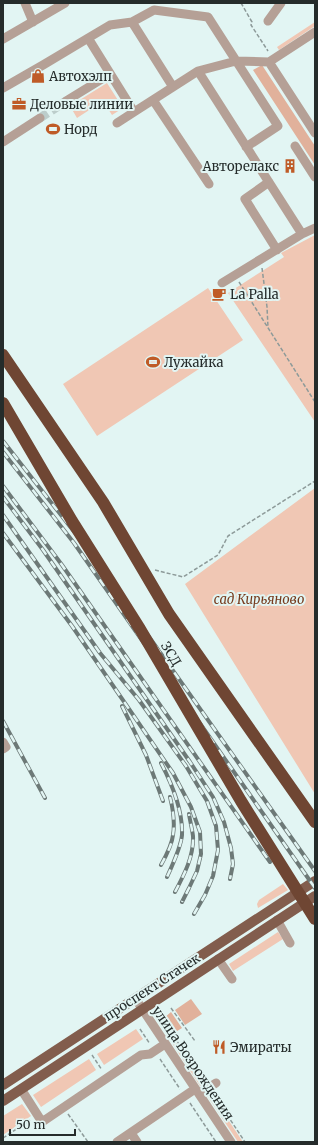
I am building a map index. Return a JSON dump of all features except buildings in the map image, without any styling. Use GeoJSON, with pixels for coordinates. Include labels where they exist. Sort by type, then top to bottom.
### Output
{"type":"FeatureCollection","features":[{"type":"Feature","properties":{"kind":"highway","name":"ЗСД"},"geometry":{"type":"LineString","coordinates":[[3,355],[103,502],[169,614],[315,822]]}},
{"type":"Feature","properties":{"kind":"highway","name":"ЗСД"},"geometry":{"type":"LineString","coordinates":[[3,403],[72,521],[140,629],[241,801],[315,919]]}},
{"type":"Feature","properties":{"kind":"main road","name":"проспект Стачек"},"geometry":{"type":"LineString","coordinates":[[3,1085],[315,881]]}},
{"type":"Feature","properties":{"kind":"main road","name":"проспект Стачек"},"geometry":{"type":"LineString","coordinates":[[3,1101],[315,896]]}},
{"type":"Feature","properties":{"kind":"street"},"geometry":{"type":"LineString","coordinates":[[3,40],[65,3]]}},
{"type":"Feature","properties":{"kind":"street"},"geometry":{"type":"LineString","coordinates":[[268,21],[281,3]]}},
{"type":"Feature","properties":{"kind":"street"},"geometry":{"type":"LineString","coordinates":[[24,4],[33,22]]}},
{"type":"Feature","properties":{"kind":"street"},"geometry":{"type":"LineString","coordinates":[[3,88],[110,25],[132,22],[156,6],[208,17],[278,126],[246,147]]}},
{"type":"Feature","properties":{"kind":"street"},"geometry":{"type":"LineString","coordinates":[[132,22],[174,87]]}},
{"type":"Feature","properties":{"kind":"street"},"geometry":{"type":"LineString","coordinates":[[118,122],[198,71],[236,61],[269,62],[315,32]]}},
{"type":"Feature","properties":{"kind":"street"},"geometry":{"type":"LineString","coordinates":[[88,38],[134,112]]}},
{"type":"Feature","properties":{"kind":"street"},"geometry":{"type":"LineString","coordinates":[[269,62],[314,131]]}},
{"type":"Feature","properties":{"kind":"street"},"geometry":{"type":"LineString","coordinates":[[198,71],[302,234]]}},
{"type":"Feature","properties":{"kind":"street"},"geometry":{"type":"LineString","coordinates":[[66,101],[110,74]]}},
{"type":"Feature","properties":{"kind":"street"},"geometry":{"type":"LineString","coordinates":[[153,100],[209,184]]}},
{"type":"Feature","properties":{"kind":"street"},"geometry":{"type":"LineString","coordinates":[[3,142],[40,118]]}},
{"type":"Feature","properties":{"kind":"street"},"geometry":{"type":"LineString","coordinates":[[295,146],[315,177]]}},
{"type":"Feature","properties":{"kind":"street"},"geometry":{"type":"LineString","coordinates":[[269,182],[246,199],[277,250]]}},
{"type":"Feature","properties":{"kind":"street"},"geometry":{"type":"LineString","coordinates":[[222,283],[302,234],[315,228]]}},
{"type":"Feature","properties":{"kind":"street"},"geometry":{"type":"LineString","coordinates":[[3,742],[6,747],[3,749]]}},
{"type":"Feature","properties":{"kind":"street"},"geometry":{"type":"LineString","coordinates":[[277,920],[290,943]]}},
{"type":"Feature","properties":{"kind":"street"},"geometry":{"type":"LineString","coordinates":[[218,959],[232,979]]}},
{"type":"Feature","properties":{"kind":"street","name":"улица Возрождения"},"geometry":{"type":"LineString","coordinates":[[135,998],[231,1142]]}},
{"type":"Feature","properties":{"kind":"street"},"geometry":{"type":"LineString","coordinates":[[21,1089],[42,1122],[141,1055],[150,1054],[165,1044]]}},
{"type":"Feature","properties":{"kind":"street"},"geometry":{"type":"LineString","coordinates":[[117,1142],[185,1096],[212,1086]]}},
{"type":"Feature","properties":{"kind":"street"},"geometry":{"type":"LineString","coordinates":[[131,1133],[137,1142]]}},
{"type":"Feature","properties":{"kind":"path"},"geometry":{"type":"LineString","coordinates":[[241,3],[252,22],[251,25],[268,51]]}},
{"type":"Feature","properties":{"kind":"path"},"geometry":{"type":"LineString","coordinates":[[261,260],[268,307],[268,327]]}},
{"type":"Feature","properties":{"kind":"path"},"geometry":{"type":"LineString","coordinates":[[234,275],[315,402]]}},
{"type":"Feature","properties":{"kind":"path"},"geometry":{"type":"LineString","coordinates":[[154,570],[182,577],[218,555],[228,536],[315,481]]}},
{"type":"Feature","properties":{"kind":"path"},"geometry":{"type":"LineString","coordinates":[[171,1008],[195,1041]]}},
{"type":"Feature","properties":{"kind":"path"},"geometry":{"type":"LineString","coordinates":[[160,1016],[212,1086],[245,1142]]}},
{"type":"Feature","properties":{"kind":"path"},"geometry":{"type":"LineString","coordinates":[[140,1029],[216,1142]]}},
{"type":"Feature","properties":{"kind":"path"},"geometry":{"type":"LineString","coordinates":[[92,1055],[107,1078]]}},
{"type":"Feature","properties":{"kind":"path"},"geometry":{"type":"LineString","coordinates":[[64,1107],[88,1142]]}},
{"type":"Feature","properties":{"kind":"path"},"geometry":{"type":"LineString","coordinates":[[3,1138],[38,1115]]}},
{"type":"Feature","properties":{"kind":"path"},"geometry":{"type":"LineString","coordinates":[[3,1134],[8,1135]]}},
{"type":"Feature","properties":{"kind":"green space"},"geometry":{"type":"Polygon","coordinates":[[[315,22],[315,26],[279,50],[277,47],[315,22]]]}},
{"type":"Feature","properties":{"kind":"green space"},"geometry":{"type":"Polygon","coordinates":[[[107,83],[123,108],[112,115],[103,101],[77,118],[70,106],[107,83]]]}},
{"type":"Feature","properties":{"kind":"green space"},"geometry":{"type":"Polygon","coordinates":[[[315,235],[315,422],[228,293],[284,257],[281,253],[315,235]]]}},
{"type":"Feature","properties":{"kind":"green space","name":"Лужайка"},"geometry":{"type":"Polygon","coordinates":[[[208,288],[243,340],[97,436],[63,384],[208,288]]]}},
{"type":"Feature","properties":{"kind":"green space","name":"сад Кирьяново"},"geometry":{"type":"Polygon","coordinates":[[[315,488],[315,794],[185,584],[315,488]]]}},
{"type":"Feature","properties":{"kind":"green space"},"geometry":{"type":"Polygon","coordinates":[[[283,884],[288,890],[258,908],[257,904],[259,900],[283,884]]]}},
{"type":"Feature","properties":{"kind":"green space"},"geometry":{"type":"Polygon","coordinates":[[[278,932],[283,939],[233,971],[229,964],[278,932]]]}},
{"type":"Feature","properties":{"kind":"green space"},"geometry":{"type":"Polygon","coordinates":[[[162,1021],[204,1085],[200,1086],[159,1023],[162,1021]]]}},
{"type":"Feature","properties":{"kind":"green space"},"geometry":{"type":"Polygon","coordinates":[[[136,1029],[143,1039],[104,1065],[97,1054],[136,1029]]]}},
{"type":"Feature","properties":{"kind":"green space"},"geometry":{"type":"Polygon","coordinates":[[[89,1059],[96,1070],[41,1107],[33,1095],[89,1059]]]}},
{"type":"Feature","properties":{"kind":"green space"},"geometry":{"type":"Polygon","coordinates":[[[209,1091],[243,1142],[238,1142],[206,1094],[209,1091]]]}},
{"type":"Feature","properties":{"kind":"green space"},"geometry":{"type":"Polygon","coordinates":[[[22,1104],[31,1116],[3,1135],[3,1116],[22,1104]]]}},
{"type":"Feature","properties":{"kind":"shaded area"},"geometry":{"type":"Polygon","coordinates":[[[262,65],[315,146],[315,165],[253,70],[262,65]]]}},
{"type":"Feature","properties":{"kind":"shaded area"},"geometry":{"type":"Polygon","coordinates":[[[191,999],[202,1014],[185,1025],[175,1010],[191,999]]]}},
{"type":"Feature","properties":{"kind":"shaded area"},"geometry":{"type":"Polygon","coordinates":[[[171,1012],[182,1028],[174,1033],[164,1018],[171,1012]]]}},
{"type":"Feature","properties":{"kind":"tunnel"},"geometry":{"type":"LineString","coordinates":[[40,118],[66,101]]}},
{"type":"Feature","properties":{"kind":"railway"},"geometry":{"type":"LineString","coordinates":[[3,441],[79,538],[315,871]]}},
{"type":"Feature","properties":{"kind":"railway"},"geometry":{"type":"LineString","coordinates":[[3,452],[74,543],[315,888]]}},
{"type":"Feature","properties":{"kind":"railway"},"geometry":{"type":"LineString","coordinates":[[3,486],[62,565],[270,862]]}},
{"type":"Feature","properties":{"kind":"railway"},"geometry":{"type":"LineString","coordinates":[[3,497],[43,550],[213,797],[224,822],[231,848],[233,864],[230,879]]}},
{"type":"Feature","properties":{"kind":"railway"},"geometry":{"type":"LineString","coordinates":[[3,515],[100,653],[139,700],[186,766],[207,801],[216,826],[218,850],[213,876],[205,895],[194,914]]}},
{"type":"Feature","properties":{"kind":"railway"},"geometry":{"type":"LineString","coordinates":[[3,533],[72,626],[173,773],[191,807],[200,832],[201,854],[197,871],[182,902]]}},
{"type":"Feature","properties":{"kind":"railway"},"geometry":{"type":"LineString","coordinates":[[122,706],[146,755],[163,801]]}},
{"type":"Feature","properties":{"kind":"railway"},"geometry":{"type":"LineString","coordinates":[[3,721],[45,798]]}},
{"type":"Feature","properties":{"kind":"railway"},"geometry":{"type":"LineString","coordinates":[[161,763],[176,798],[182,826],[180,845],[167,877]]}},
{"type":"Feature","properties":{"kind":"railway"},"geometry":{"type":"LineString","coordinates":[[161,865],[170,847],[173,835],[174,826],[170,797]]}},
{"type":"Feature","properties":{"kind":"railway"},"geometry":{"type":"LineString","coordinates":[[175,892],[185,872],[192,851],[193,836],[189,814]]}},
{"type":"Feature","properties":{"kind":"place","name":"Автохэлп"},"geometry":{"type":"Point","coordinates":[38,76]}},
{"type":"Feature","properties":{"kind":"place","name":"Деловые линии"},"geometry":{"type":"Point","coordinates":[19,104]}},
{"type":"Feature","properties":{"kind":"place","name":"Норд"},"geometry":{"type":"Point","coordinates":[53,129]}},
{"type":"Feature","properties":{"kind":"place","name":"Авторелакс"},"geometry":{"type":"Point","coordinates":[290,166]}},
{"type":"Feature","properties":{"kind":"place","name":"La Palla"},"geometry":{"type":"Point","coordinates":[219,294]}},
{"type":"Feature","properties":{"kind":"place","name":"Лужайка"},"geometry":{"type":"Point","coordinates":[153,362]}},
{"type":"Feature","properties":{"kind":"place","name":"Эмираты"},"geometry":{"type":"Point","coordinates":[219,1047]}}]}
